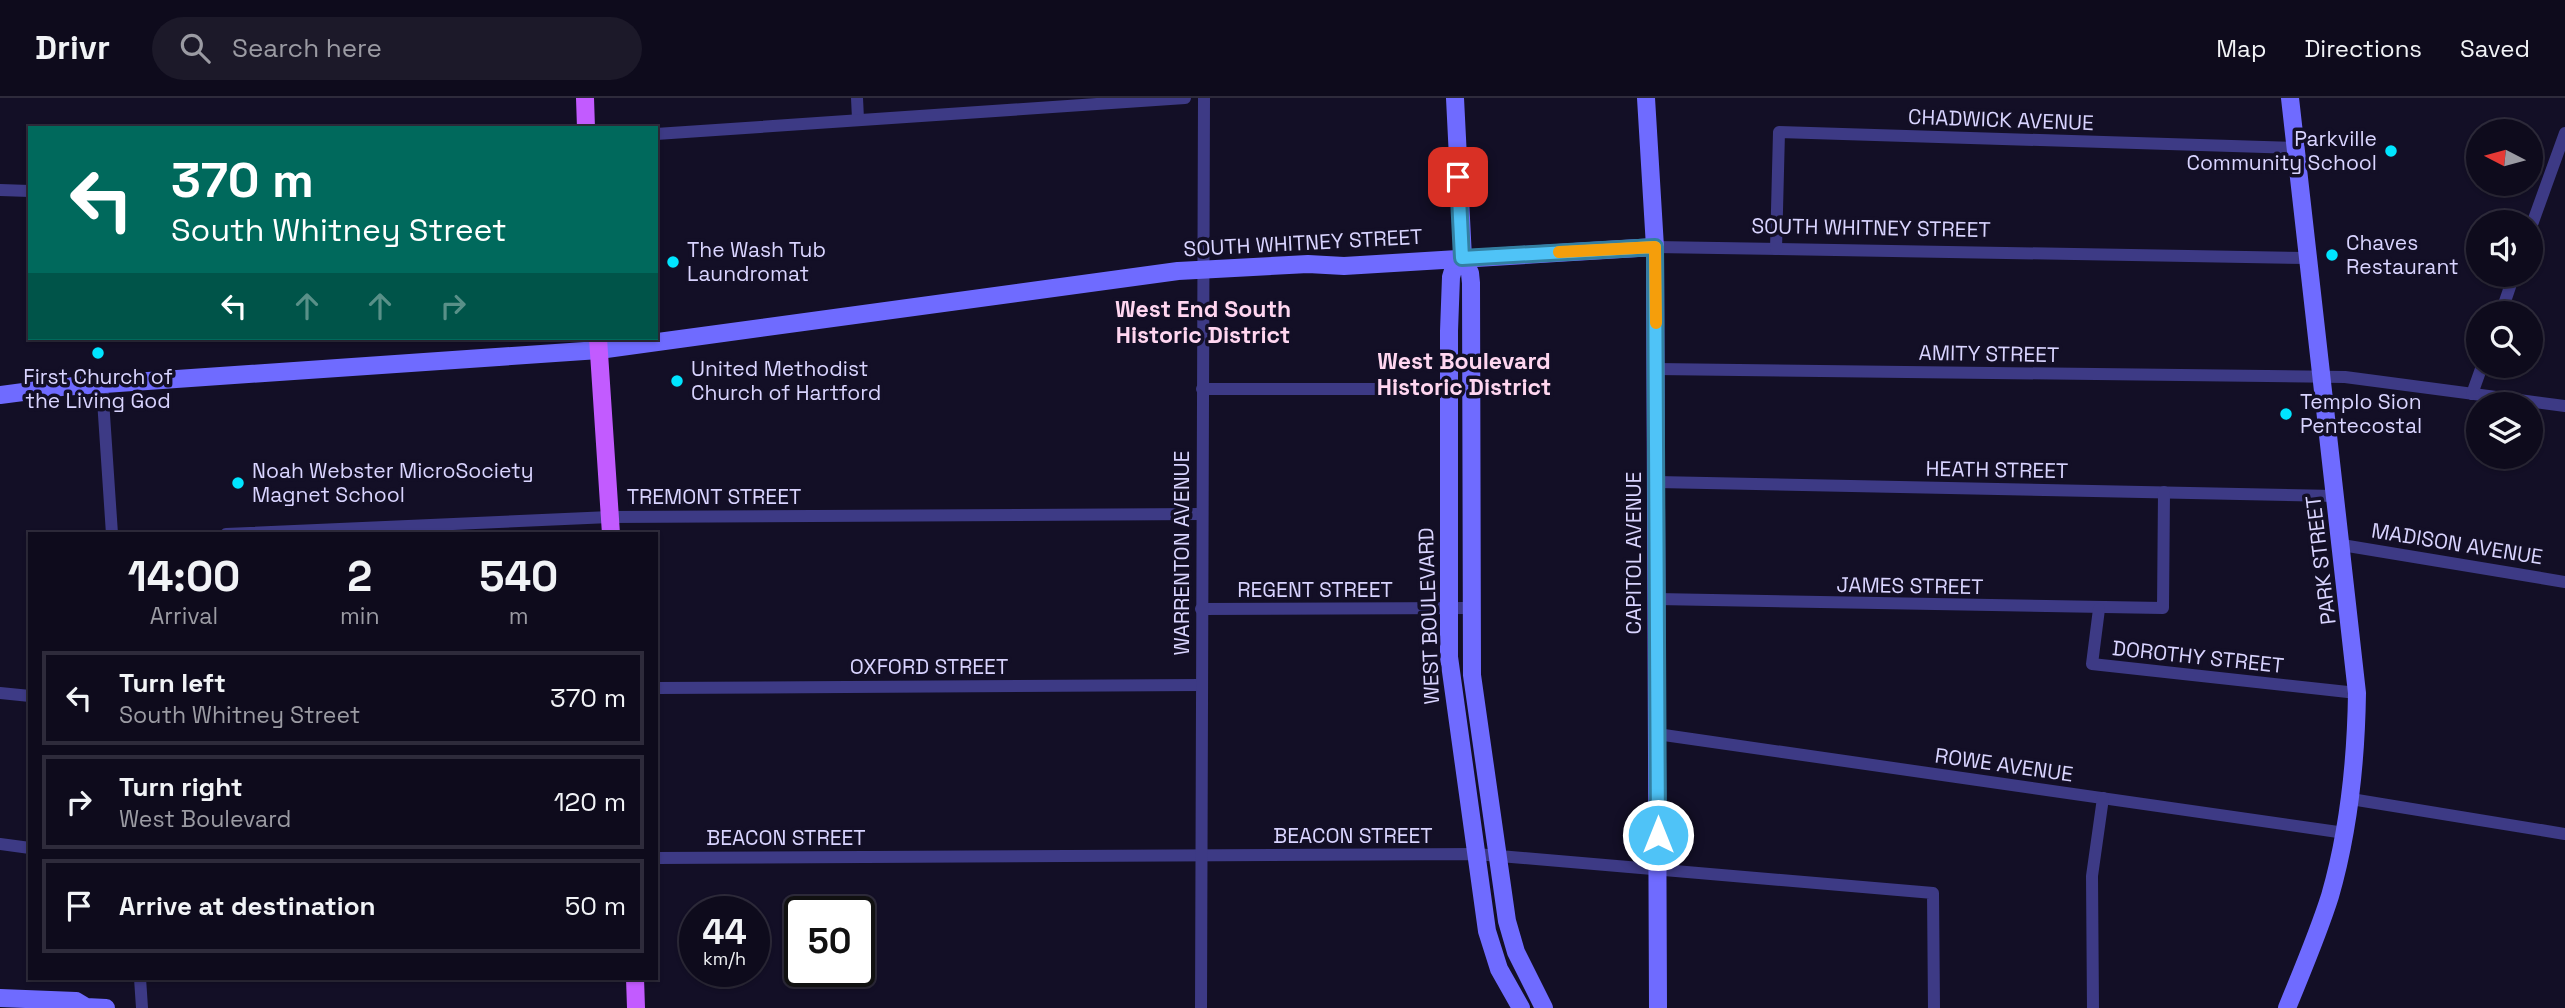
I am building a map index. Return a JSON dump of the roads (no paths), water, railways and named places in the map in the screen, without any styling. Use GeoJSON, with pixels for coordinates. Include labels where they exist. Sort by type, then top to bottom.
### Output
{"type":"FeatureCollection","features":[{"type":"Feature","properties":{"kind":"main road"},"geometry":{"type":"LineString","coordinates":[[584,98],[586,126]]}},
{"type":"Feature","properties":{"kind":"main road","name":"WEST BOULEVARD"},"geometry":{"type":"LineString","coordinates":[[1455,98],[1462,258],[1470,272],[1471,283],[1469,389],[1472,675],[1512,940],[1544,1008]]}},
{"type":"Feature","properties":{"kind":"main road","name":"CAPITOL AVENUE"},"geometry":{"type":"LineString","coordinates":[[1646,98],[1655,247],[1658,1008]]}},
{"type":"Feature","properties":{"kind":"main road","name":"PARK STREET"},"geometry":{"type":"LineString","coordinates":[[2287,1008],[2329,898],[2345,833],[2351,799],[2357,693],[2290,98]]}},
{"type":"Feature","properties":{"kind":"main road","name":"SOUTH WHITNEY STREET"},"geometry":{"type":"LineString","coordinates":[[658,337],[1202,269],[1308,264],[1344,266],[1655,247]]}},
{"type":"Feature","properties":{"kind":"main road","name":"WEST BOULEVARD"},"geometry":{"type":"LineString","coordinates":[[1462,258],[1454,267],[1451,277],[1449,657],[1457,730],[1491,946],[1521,1008]]}},
{"type":"Feature","properties":{"kind":"main road","name":"SOUTH WHITNEY STREET"},"geometry":{"type":"LineString","coordinates":[[0,395],[631,340]]}},
{"type":"Feature","properties":{"kind":"main road"},"geometry":{"type":"LineString","coordinates":[[599,344],[610,525]]}},
{"type":"Feature","properties":{"kind":"main road"},"geometry":{"type":"LineString","coordinates":[[1457,730],[1479,728]]}},
{"type":"Feature","properties":{"kind":"main road"},"geometry":{"type":"LineString","coordinates":[[635,980],[636,1008]]}},
{"type":"Feature","properties":{"kind":"main road"},"geometry":{"type":"LineString","coordinates":[[0,998],[76,1001],[85,1008],[106,1008]]}},
{"type":"Feature","properties":{"kind":"street"},"geometry":{"type":"LineString","coordinates":[[857,98],[859,119]]}},
{"type":"Feature","properties":{"kind":"street"},"geometry":{"type":"LineString","coordinates":[[658,134],[1027,104],[1185,98]]}},
{"type":"Feature","properties":{"kind":"street","name":"WARRENTON AVENUE"},"geometry":{"type":"LineString","coordinates":[[1201,1008],[1204,98]]}},
{"type":"Feature","properties":{"kind":"street","name":"CHADWICK AVENUE"},"geometry":{"type":"LineString","coordinates":[[1776,249],[1779,132],[2296,148]]}},
{"type":"Feature","properties":{"kind":"street"},"geometry":{"type":"LineString","coordinates":[[2537,210],[2565,133]]}},
{"type":"Feature","properties":{"kind":"street"},"geometry":{"type":"LineString","coordinates":[[0,190],[28,191]]}},
{"type":"Feature","properties":{"kind":"street","name":"SOUTH WHITNEY STREET"},"geometry":{"type":"LineString","coordinates":[[1655,247],[2308,258]]}},
{"type":"Feature","properties":{"kind":"street","name":"AMITY STREET"},"geometry":{"type":"LineString","coordinates":[[1656,369],[2345,377],[2466,393]]}},
{"type":"Feature","properties":{"kind":"street"},"geometry":{"type":"LineString","coordinates":[[102,385],[112,532]]}},
{"type":"Feature","properties":{"kind":"street"},"geometry":{"type":"LineString","coordinates":[[1202,389],[1469,389]]}},
{"type":"Feature","properties":{"kind":"street","name":"AMITY STREET"},"geometry":{"type":"LineString","coordinates":[[2543,403],[2565,406]]}},
{"type":"Feature","properties":{"kind":"street","name":"HEATH STREET"},"geometry":{"type":"LineString","coordinates":[[1657,482],[2336,496]]}},
{"type":"Feature","properties":{"kind":"street","name":"JAMES STREET"},"geometry":{"type":"LineString","coordinates":[[1657,600],[2163,608],[2164,492]]}},
{"type":"Feature","properties":{"kind":"street","name":"TREMONT STREET"},"geometry":{"type":"LineString","coordinates":[[311,532],[1202,514]]}},
{"type":"Feature","properties":{"kind":"street","name":"MADISON AVENUE"},"geometry":{"type":"LineString","coordinates":[[2342,545],[2565,582]]}},
{"type":"Feature","properties":{"kind":"street","name":"REGENT STREET"},"geometry":{"type":"LineString","coordinates":[[1201,609],[1471,608]]}},
{"type":"Feature","properties":{"kind":"street","name":"DOROTHY STREET"},"geometry":{"type":"LineString","coordinates":[[2099,609],[2092,664],[2357,693]]}},
{"type":"Feature","properties":{"kind":"street","name":"OXFORD STREET"},"geometry":{"type":"LineString","coordinates":[[658,688],[1201,685]]}},
{"type":"Feature","properties":{"kind":"street"},"geometry":{"type":"LineString","coordinates":[[0,693],[28,696]]}},
{"type":"Feature","properties":{"kind":"street","name":"ROWE AVENUE"},"geometry":{"type":"LineString","coordinates":[[1657,734],[2345,833]]}},
{"type":"Feature","properties":{"kind":"street"},"geometry":{"type":"LineString","coordinates":[[2093,1008],[2092,876],[2103,798]]}},
{"type":"Feature","properties":{"kind":"street"},"geometry":{"type":"LineString","coordinates":[[2351,799],[2565,834]]}},
{"type":"Feature","properties":{"kind":"street"},"geometry":{"type":"LineString","coordinates":[[0,844],[28,848]]}},
{"type":"Feature","properties":{"kind":"street","name":"BEACON STREET"},"geometry":{"type":"LineString","coordinates":[[658,858],[1476,854],[1933,893],[1934,1008]]}},
{"type":"Feature","properties":{"kind":"street"},"geometry":{"type":"LineString","coordinates":[[140,980],[142,1008]]}},
{"type":"Feature","properties":{"kind":"place","name":"Parkville Community School"},"geometry":{"type":"Point","coordinates":[2391,151]}},
{"type":"Feature","properties":{"kind":"place","name":"Chaves Restaurant"},"geometry":{"type":"Point","coordinates":[2332,255]}},
{"type":"Feature","properties":{"kind":"place","name":"The Wash Tub Laundromat"},"geometry":{"type":"Point","coordinates":[673,262]}},
{"type":"Feature","properties":{"kind":"place","name":"First Church of the Living God"},"geometry":{"type":"Point","coordinates":[98,353]}},
{"type":"Feature","properties":{"kind":"place","name":"United Methodist Church of Hartford"},"geometry":{"type":"Point","coordinates":[677,381]}},
{"type":"Feature","properties":{"kind":"place","name":"Templo Sion Pentecostal"},"geometry":{"type":"Point","coordinates":[2286,414]}},
{"type":"Feature","properties":{"kind":"place","name":"Noah Webster MicroSociety Magnet School"},"geometry":{"type":"Point","coordinates":[238,483]}},
{"type":"Feature","properties":{"kind":"district","name":"West End South Historic District"},"geometry":{"type":"Point","coordinates":[1203,322]}},
{"type":"Feature","properties":{"kind":"district","name":"West Boulevard Historic District"},"geometry":{"type":"Point","coordinates":[1464,374]}}]}
